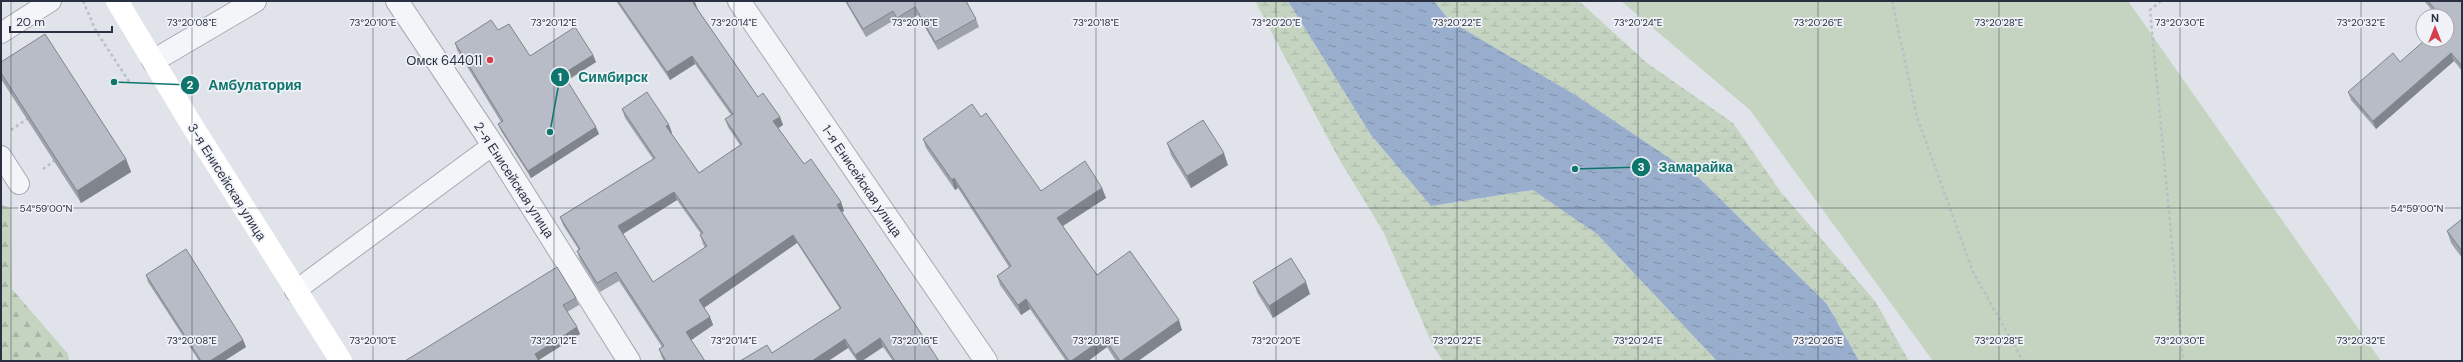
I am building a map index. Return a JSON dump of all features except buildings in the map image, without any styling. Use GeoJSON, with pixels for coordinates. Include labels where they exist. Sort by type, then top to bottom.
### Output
{"type":"FeatureCollection","features":[{"type":"Feature","properties":{"kind":"street","name":"3-я Енисейская улица"},"geometry":{"type":"LineString","coordinates":[[117,1],[295,291],[341,361]]}},
{"type":"Feature","properties":{"kind":"street"},"geometry":{"type":"LineString","coordinates":[[153,61],[222,10],[255,1]]}},
{"type":"Feature","properties":{"kind":"street","name":"2-я Енисейская улица"},"geometry":{"type":"LineString","coordinates":[[397,1],[493,145],[629,361]]}},
{"type":"Feature","properties":{"kind":"street","name":"1-я Енисейская улица"},"geometry":{"type":"LineString","coordinates":[[739,1],[986,361]]}},
{"type":"Feature","properties":{"kind":"lane"},"geometry":{"type":"LineString","coordinates":[[1,34],[51,1]]}},
{"type":"Feature","properties":{"kind":"lane"},"geometry":{"type":"LineString","coordinates":[[295,291],[493,145]]}},
{"type":"Feature","properties":{"kind":"lane"},"geometry":{"type":"LineString","coordinates":[[1,156],[19,184]]}},
{"type":"Feature","properties":{"kind":"path"},"geometry":{"type":"LineString","coordinates":[[1892,1],[1917,117],[1973,272],[2023,361]]}},
{"type":"Feature","properties":{"kind":"path"},"geometry":{"type":"LineString","coordinates":[[2161,1],[2150,10],[2183,361]]}},
{"type":"Feature","properties":{"kind":"path"},"geometry":{"type":"LineString","coordinates":[[8,132],[27,120]]}},
{"type":"Feature","properties":{"kind":"green space"},"geometry":{"type":"Polygon","coordinates":[[[1255,1],[1288,1],[1371,135],[1431,206],[1533,190],[1597,234],[1717,361],[1443,361],[1433,346],[1383,231],[1339,159],[1255,1]]]}},
{"type":"Feature","properties":{"kind":"green space"},"geometry":{"type":"Polygon","coordinates":[[[1434,1],[1579,1],[1647,63],[1733,123],[1780,191],[1875,301],[1909,361],[1859,361],[1827,304],[1699,178],[1577,96],[1450,21],[1434,1]]]}},
{"type":"Feature","properties":{"kind":"green space"},"geometry":{"type":"Polygon","coordinates":[[[1621,1],[2128,1],[2381,361],[1933,361],[1750,110],[1621,1]]]}},
{"type":"Feature","properties":{"kind":"green space"},"geometry":{"type":"Polygon","coordinates":[[[1,205],[11,208],[12,289],[68,354],[69,361],[1,361],[1,205]]]}},
{"type":"Feature","properties":{"kind":"water"},"geometry":{"type":"Polygon","coordinates":[[[1288,1],[1434,1],[1450,21],[1577,96],[1699,178],[1827,304],[1859,361],[1717,361],[1597,234],[1533,190],[1431,206],[1371,135],[1288,1]]]}},
{"type":"Feature","properties":{"kind":"place","name":"Омск 644011"},"geometry":{"type":"Point","coordinates":[490,60]}},
{"type":"Feature","properties":{"kind":"place","name":"Амбулатория"},"geometry":{"type":"Point","coordinates":[114,82]}},
{"type":"Feature","properties":{"kind":"place","name":"Симбирск"},"geometry":{"type":"Point","coordinates":[550,132]}},
{"type":"Feature","properties":{"kind":"place","name":"Замарайка"},"geometry":{"type":"Point","coordinates":[1575,169]}}]}
